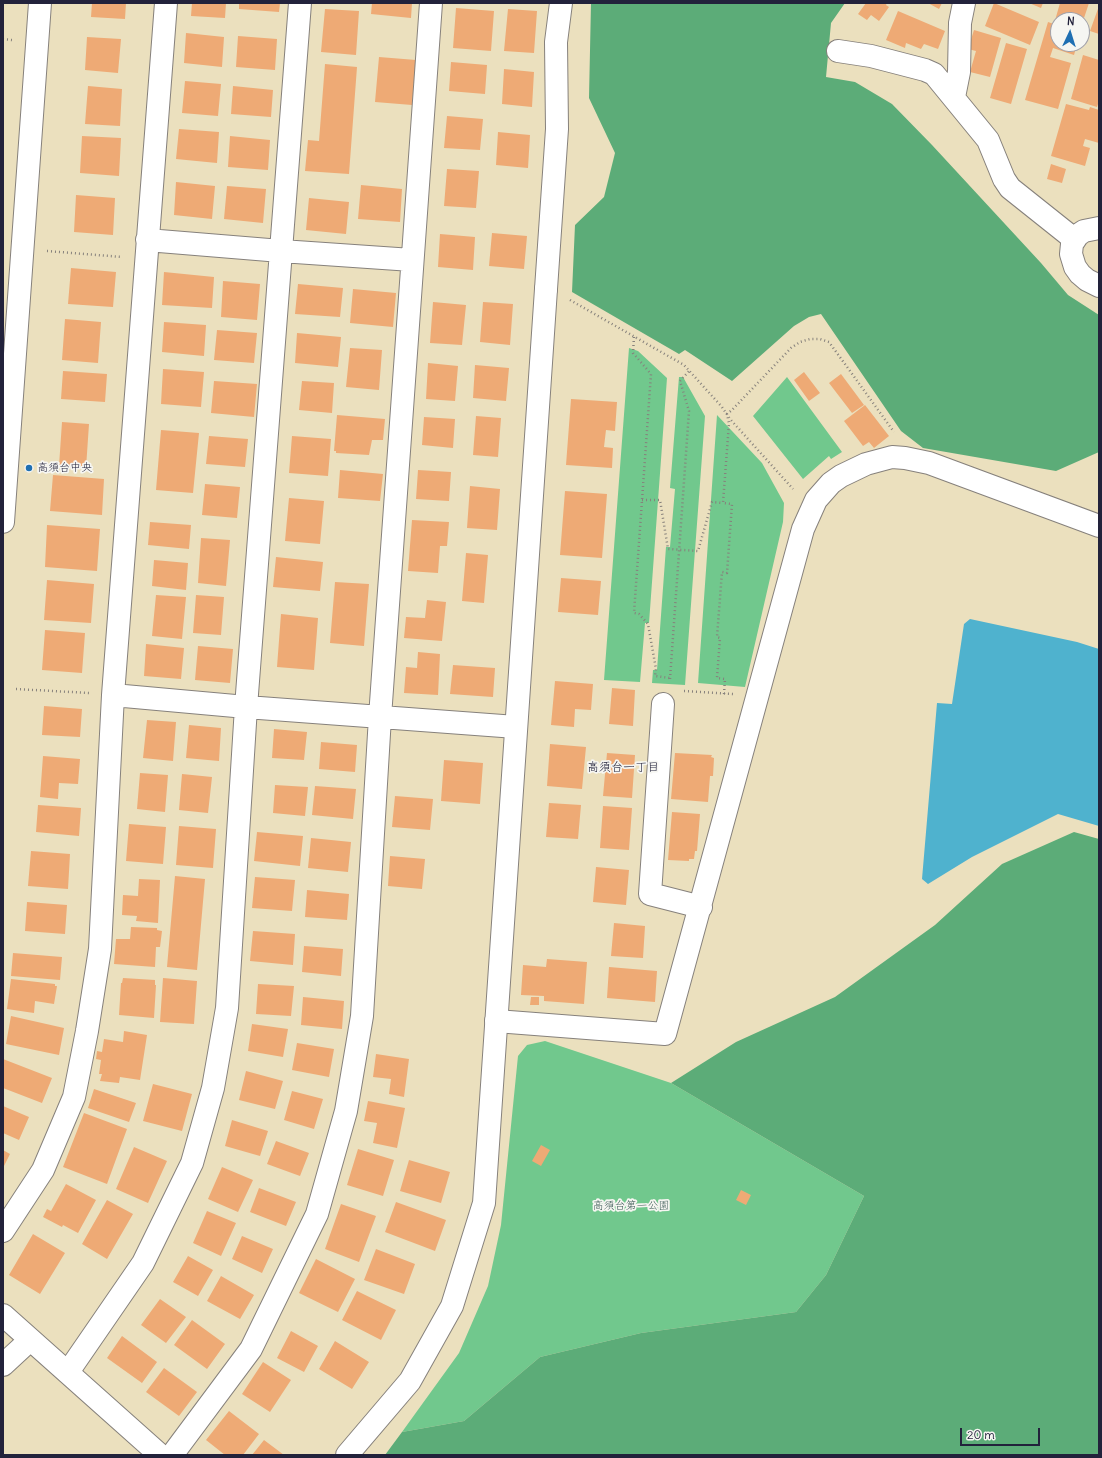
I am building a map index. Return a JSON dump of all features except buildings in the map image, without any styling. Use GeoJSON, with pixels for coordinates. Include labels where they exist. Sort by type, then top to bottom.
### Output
{"type":"FeatureCollection","features":[{"type":"Feature","properties":{"kind":"street"},"geometry":{"type":"LineString","coordinates":[[3,522],[40,3]]}},
{"type":"Feature","properties":{"kind":"street"},"geometry":{"type":"LineString","coordinates":[[3,1230],[43,1170],[74,1097],[100,950],[113,695],[166,3]]}},
{"type":"Feature","properties":{"kind":"street"},"geometry":{"type":"LineString","coordinates":[[68,1372],[143,1263],[192,1163],[213,1088],[227,1008],[246,707],[300,3]]}},
{"type":"Feature","properties":{"kind":"street"},"geometry":{"type":"LineString","coordinates":[[172,1455],[251,1349],[317,1214],[346,1112],[362,1016],[380,717],[431,3]]}},
{"type":"Feature","properties":{"kind":"street"},"geometry":{"type":"LineString","coordinates":[[347,1455],[410,1381],[452,1306],[484,1203],[557,129],[556,42],[561,3]]}},
{"type":"Feature","properties":{"kind":"street"},"geometry":{"type":"LineString","coordinates":[[954,97],[959,72],[960,23],[964,3]]}},
{"type":"Feature","properties":{"kind":"street"},"geometry":{"type":"LineString","coordinates":[[838,51],[871,56],[925,70],[934,74],[988,140],[1004,179],[1010,188],[1074,239]]}},
{"type":"Feature","properties":{"kind":"street"},"geometry":{"type":"LineString","coordinates":[[1099,228],[1084,231],[1074,239],[1071,254],[1075,267],[1087,280],[1099,286]]}},
{"type":"Feature","properties":{"kind":"street"},"geometry":{"type":"LineString","coordinates":[[146,249],[281,251],[412,260]]}},
{"type":"Feature","properties":{"kind":"street"},"geometry":{"type":"LineString","coordinates":[[496,1021],[665,1034],[701,907],[803,529],[816,500],[831,483],[853,469],[878,460],[905,458],[929,463],[1099,526]]}},
{"type":"Feature","properties":{"kind":"street"},"geometry":{"type":"LineString","coordinates":[[670,692],[650,894],[701,907]]}},
{"type":"Feature","properties":{"kind":"street"},"geometry":{"type":"LineString","coordinates":[[113,695],[246,707],[516,727]]}},
{"type":"Feature","properties":{"kind":"street"},"geometry":{"type":"LineString","coordinates":[[3,1315],[160,1455]]}},
{"type":"Feature","properties":{"kind":"street"},"geometry":{"type":"LineString","coordinates":[[3,1365],[30,1340]]}},
{"type":"Feature","properties":{"kind":"path"},"geometry":{"type":"LineString","coordinates":[[3,39],[12,40]]}},
{"type":"Feature","properties":{"kind":"path"},"geometry":{"type":"LineString","coordinates":[[47,251],[146,249]]}},
{"type":"Feature","properties":{"kind":"path"},"geometry":{"type":"LineString","coordinates":[[566,298],[684,365],[722,407],[730,419],[798,494]]}},
{"type":"Feature","properties":{"kind":"path"},"geometry":{"type":"LineString","coordinates":[[634,337],[633,353],[650,374],[634,613],[639,614],[648,624],[656,669],[655,676],[670,678]]}},
{"type":"Feature","properties":{"kind":"path"},"geometry":{"type":"LineString","coordinates":[[727,414],[791,348],[800,342],[810,339],[820,339],[829,342],[904,446],[905,458]]}},
{"type":"Feature","properties":{"kind":"path"},"geometry":{"type":"LineString","coordinates":[[642,500],[660,500],[668,549],[679,550],[698,551],[712,502],[732,504],[727,573],[722,572],[717,637],[720,638],[717,678],[725,679],[722,694],[670,692],[670,678],[679,550],[689,411],[680,381],[689,371]]}},
{"type":"Feature","properties":{"kind":"path"},"geometry":{"type":"LineString","coordinates":[[723,503],[729,423],[727,414]]}},
{"type":"Feature","properties":{"kind":"path"},"geometry":{"type":"LineString","coordinates":[[16,689],[113,695]]}},
{"type":"Feature","properties":{"kind":"green space"},"geometry":{"type":"Polygon","coordinates":[[[591,3],[845,3],[831,23],[826,77],[855,82],[892,104],[1041,263],[1068,295],[1099,315],[1099,452],[1056,471],[923,448],[901,431],[821,314],[809,317],[794,326],[732,381],[685,350],[679,354],[572,292],[575,225],[604,197],[615,153],[589,98],[591,3]]]}},
{"type":"Feature","properties":{"kind":"green space"},"geometry":{"type":"Polygon","coordinates":[[[629,348],[638,351],[667,378],[649,623],[645,623],[640,682],[604,680],[629,348]]]}},
{"type":"Feature","properties":{"kind":"green space"},"geometry":{"type":"Polygon","coordinates":[[[679,377],[683,377],[705,416],[685,685],[652,683],[653,670],[657,670],[666,547],[670,547],[675,489],[670,488],[679,377]]]}},
{"type":"Feature","properties":{"kind":"green space"},"geometry":{"type":"Polygon","coordinates":[[[787,377],[842,452],[831,459],[829,456],[803,479],[753,416],[787,377]]]}},
{"type":"Feature","properties":{"kind":"green space"},"geometry":{"type":"Polygon","coordinates":[[[717,415],[762,463],[784,503],[783,522],[745,687],[698,683],[717,415]]]}},
{"type":"Feature","properties":{"kind":"green space"},"geometry":{"type":"Polygon","coordinates":[[[1074,832],[1099,839],[1099,1455],[385,1455],[402,1432],[464,1421],[540,1357],[641,1333],[796,1312],[826,1275],[864,1196],[671,1083],[736,1042],[835,997],[935,925],[1002,864],[1074,832]]]}},
{"type":"Feature","properties":{"kind":"green space","name":"高須台第一公園"},"geometry":{"type":"Polygon","coordinates":[[[545,1041],[671,1083],[864,1196],[826,1275],[796,1312],[641,1333],[540,1357],[464,1421],[402,1432],[459,1353],[488,1286],[501,1225],[518,1056],[527,1045],[545,1041]]]}},
{"type":"Feature","properties":{"kind":"water"},"geometry":{"type":"Polygon","coordinates":[[[970,619],[1077,642],[1099,649],[1099,826],[1058,814],[972,857],[928,884],[922,879],[937,703],[952,704],[964,624],[970,619]]]}},
{"type":"Feature","properties":{"kind":"place","name":"高須台中央"},"geometry":{"type":"Point","coordinates":[29,468]}},
{"type":"Feature","properties":{"kind":"district","name":"高須台一丁目"},"geometry":{"type":"Point","coordinates":[623,768]}}]}
